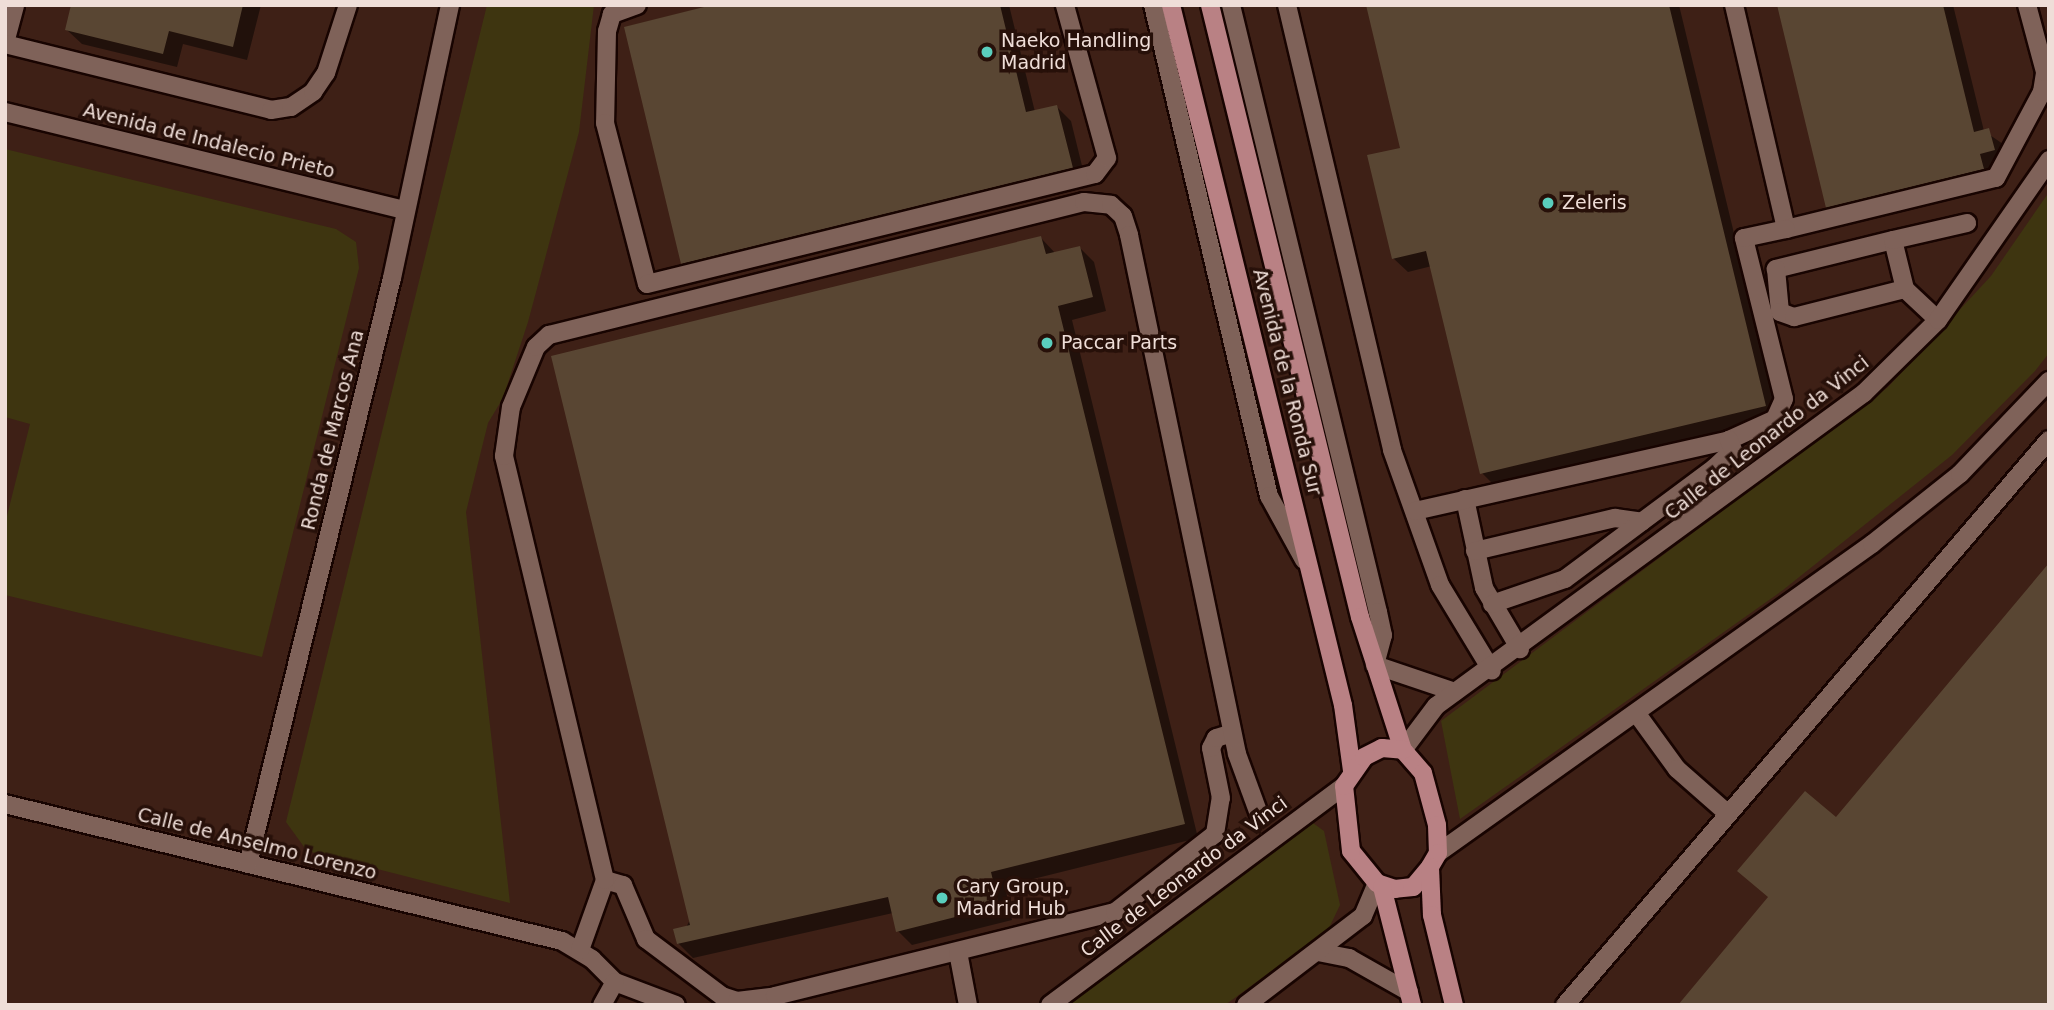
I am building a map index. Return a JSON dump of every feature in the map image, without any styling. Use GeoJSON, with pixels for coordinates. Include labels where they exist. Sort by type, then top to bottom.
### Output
{"type":"FeatureCollection","features":[{"type":"Feature","properties":{"kind":"main road","name":"Avenida de la Ronda Sur"},"geometry":{"type":"LineString","coordinates":[[1171,5],[1343,705],[1351,851],[1380,885]]}},
{"type":"Feature","properties":{"kind":"main road","name":"Avenida de la Ronda Sur"},"geometry":{"type":"LineString","coordinates":[[1210,5],[1375,665],[1403,750],[1423,773],[1434,860]]}},
{"type":"Feature","properties":{"kind":"main road"},"geometry":{"type":"LineString","coordinates":[[1348,779],[1382,748],[1403,750]]}},
{"type":"Feature","properties":{"kind":"main road"},"geometry":{"type":"LineString","coordinates":[[1411,998],[1380,885],[1413,887],[1434,860]]}},
{"type":"Feature","properties":{"kind":"main road"},"geometry":{"type":"LineString","coordinates":[[1434,860],[1432,915],[1454,1005]]}},
{"type":"Feature","properties":{"kind":"street"},"geometry":{"type":"LineString","coordinates":[[15,5],[5,44],[271,110],[291,107],[313,92],[348,5]]}},
{"type":"Feature","properties":{"kind":"street","name":"Ronda de Marcos Ana"},"geometry":{"type":"LineString","coordinates":[[248,864],[450,5]]}},
{"type":"Feature","properties":{"kind":"street"},"geometry":{"type":"LineString","coordinates":[[636,5],[612,13],[607,31],[605,123],[647,284],[1095,174],[1107,158],[1065,5]]}},
{"type":"Feature","properties":{"kind":"street"},"geometry":{"type":"LineString","coordinates":[[1153,5],[1269,496],[1310,571]]}},
{"type":"Feature","properties":{"kind":"street"},"geometry":{"type":"LineString","coordinates":[[1231,5],[1378,612],[1383,635],[1375,665],[1455,692]]}},
{"type":"Feature","properties":{"kind":"street"},"geometry":{"type":"LineString","coordinates":[[1287,5],[1392,450],[1440,585],[1492,671]]}},
{"type":"Feature","properties":{"kind":"street"},"geometry":{"type":"LineString","coordinates":[[1734,5],[1786,229]]}},
{"type":"Feature","properties":{"kind":"street"},"geometry":{"type":"LineString","coordinates":[[1415,510],[1729,440],[1759,430],[1782,410],[1744,239],[1996,178],[2042,92],[2045,72],[2027,5]]}},
{"type":"Feature","properties":{"kind":"street","name":"Avenida de Indalecio Prieto"},"geometry":{"type":"LineString","coordinates":[[5,112],[403,210]]}},
{"type":"Feature","properties":{"kind":"street","name":"Calle de Leonardo da Vinci"},"geometry":{"type":"LineString","coordinates":[[1403,750],[1416,725],[1455,692],[1492,671],[1864,393],[1938,320],[2049,160]]}},
{"type":"Feature","properties":{"kind":"street"},"geometry":{"type":"LineString","coordinates":[[676,1005],[615,982],[580,950],[605,880],[504,456],[511,407],[536,347],[549,335],[1084,202],[1111,205],[1123,216],[1129,235],[1232,733],[1259,814]]}},
{"type":"Feature","properties":{"kind":"street"},"geometry":{"type":"LineString","coordinates":[[1905,289],[1794,317],[1780,312],[1776,270],[1967,223]]}},
{"type":"Feature","properties":{"kind":"street"},"geometry":{"type":"LineString","coordinates":[[1893,240],[1905,289],[1938,320]]}},
{"type":"Feature","properties":{"kind":"street"},"geometry":{"type":"LineString","coordinates":[[1434,860],[1872,544],[1960,474],[2049,382]]}},
{"type":"Feature","properties":{"kind":"street"},"geometry":{"type":"LineString","coordinates":[[1492,604],[1565,579],[1725,458],[1733,450],[1729,440]]}},
{"type":"Feature","properties":{"kind":"street"},"geometry":{"type":"LineString","coordinates":[[1565,1005],[2049,440]]}},
{"type":"Feature","properties":{"kind":"street"},"geometry":{"type":"LineString","coordinates":[[1465,499],[1475,551],[1492,604],[1520,649]]}},
{"type":"Feature","properties":{"kind":"street"},"geometry":{"type":"LineString","coordinates":[[1475,551],[1615,518],[1642,522]]}},
{"type":"Feature","properties":{"kind":"street"},"geometry":{"type":"LineString","coordinates":[[1637,714],[1671,762],[1727,813]]}},
{"type":"Feature","properties":{"kind":"street"},"geometry":{"type":"LineString","coordinates":[[605,880],[623,885],[646,939],[737,1001],[958,952],[1115,912],[1201,850],[1221,819],[1210,748],[1216,738],[1232,733]]}},
{"type":"Feature","properties":{"kind":"street","name":"Calle de Leonardo da Vinci"},"geometry":{"type":"LineString","coordinates":[[1050,1005],[1348,779]]}},
{"type":"Feature","properties":{"kind":"street","name":"Calle de Anselmo Lorenzo"},"geometry":{"type":"LineString","coordinates":[[5,804],[498,926],[580,950]]}},
{"type":"Feature","properties":{"kind":"street"},"geometry":{"type":"LineString","coordinates":[[1246,1005],[1363,916],[1380,885]]}},
{"type":"Feature","properties":{"kind":"street"},"geometry":{"type":"LineString","coordinates":[[958,952],[968,1005]]}},
{"type":"Feature","properties":{"kind":"street"},"geometry":{"type":"LineString","coordinates":[[1318,952],[1349,958],[1411,998]]}},
{"type":"Feature","properties":{"kind":"street"},"geometry":{"type":"LineString","coordinates":[[602,1005],[615,982]]}},
{"type":"Feature","properties":{"kind":"shaded area"},"geometry":{"type":"Polygon","coordinates":[[[5,5],[2049,5],[2049,1005],[5,1005],[5,5]]]}},
{"type":"Feature","properties":{"kind":"shaded area"},"geometry":{"type":"Polygon","coordinates":[[[487,5],[594,5],[579,132],[528,322],[503,398],[488,423],[466,512],[510,903],[307,851],[286,822],[487,5]]]}},
{"type":"Feature","properties":{"kind":"shaded area"},"geometry":{"type":"Polygon","coordinates":[[[5,149],[336,229],[356,242],[359,268],[262,657],[5,595],[5,524],[30,424],[5,417],[5,149]]]}},
{"type":"Feature","properties":{"kind":"shaded area"},"geometry":{"type":"Polygon","coordinates":[[[2049,192],[2049,353],[2035,371],[1952,455],[1783,590],[1460,819],[1441,721],[1888,387],[1991,276],[2049,192]]]}},
{"type":"Feature","properties":{"kind":"shaded area"},"geometry":{"type":"Polygon","coordinates":[[[1313,823],[1324,831],[1340,905],[1328,930],[1225,1005],[1068,1005],[1313,823]]]}},
{"type":"Feature","properties":{"kind":"building"},"geometry":{"type":"Polygon","coordinates":[[[71,5],[243,5],[233,47],[169,31],[163,54],[65,30],[71,5]]]}},
{"type":"Feature","properties":{"kind":"building"},"geometry":{"type":"Polygon","coordinates":[[[712,5],[1000,5],[1026,112],[1057,105],[1073,168],[681,264],[624,27],[712,5]]]}},
{"type":"Feature","properties":{"kind":"building","name":"Zeleris"},"geometry":{"type":"Polygon","coordinates":[[[1366,5],[1669,5],[1766,406],[1480,474],[1426,251],[1392,259],[1367,155],[1400,148],[1366,5]]]}},
{"type":"Feature","properties":{"kind":"building"},"geometry":{"type":"Polygon","coordinates":[[[1777,5],[1943,5],[1974,132],[1989,128],[1995,150],[1980,154],[1984,169],[1826,208],[1777,5]]]}},
{"type":"Feature","properties":{"kind":"building"},"geometry":{"type":"Polygon","coordinates":[[[1041,236],[1046,254],[1080,246],[1093,297],[1058,306],[1185,824],[991,872],[999,906],[896,932],[888,897],[677,944],[673,929],[690,925],[551,356],[1041,236]]]}},
{"type":"Feature","properties":{"kind":"building"},"geometry":{"type":"Polygon","coordinates":[[[2049,563],[2049,1005],[1678,1005],[1768,897],[1737,871],[1805,791],[1836,817],[2049,563]]]}},
{"type":"Feature","properties":{"kind":"place","name":"Naeko Handling Madrid"},"geometry":{"type":"Point","coordinates":[987,52]}},
{"type":"Feature","properties":{"kind":"place","name":"Zeleris"},"geometry":{"type":"Point","coordinates":[1548,203]}},
{"type":"Feature","properties":{"kind":"place","name":"Paccar Parts"},"geometry":{"type":"Point","coordinates":[1047,343]}},
{"type":"Feature","properties":{"kind":"place","name":"Cary Group, Madrid Hub"},"geometry":{"type":"Point","coordinates":[942,898]}}]}
